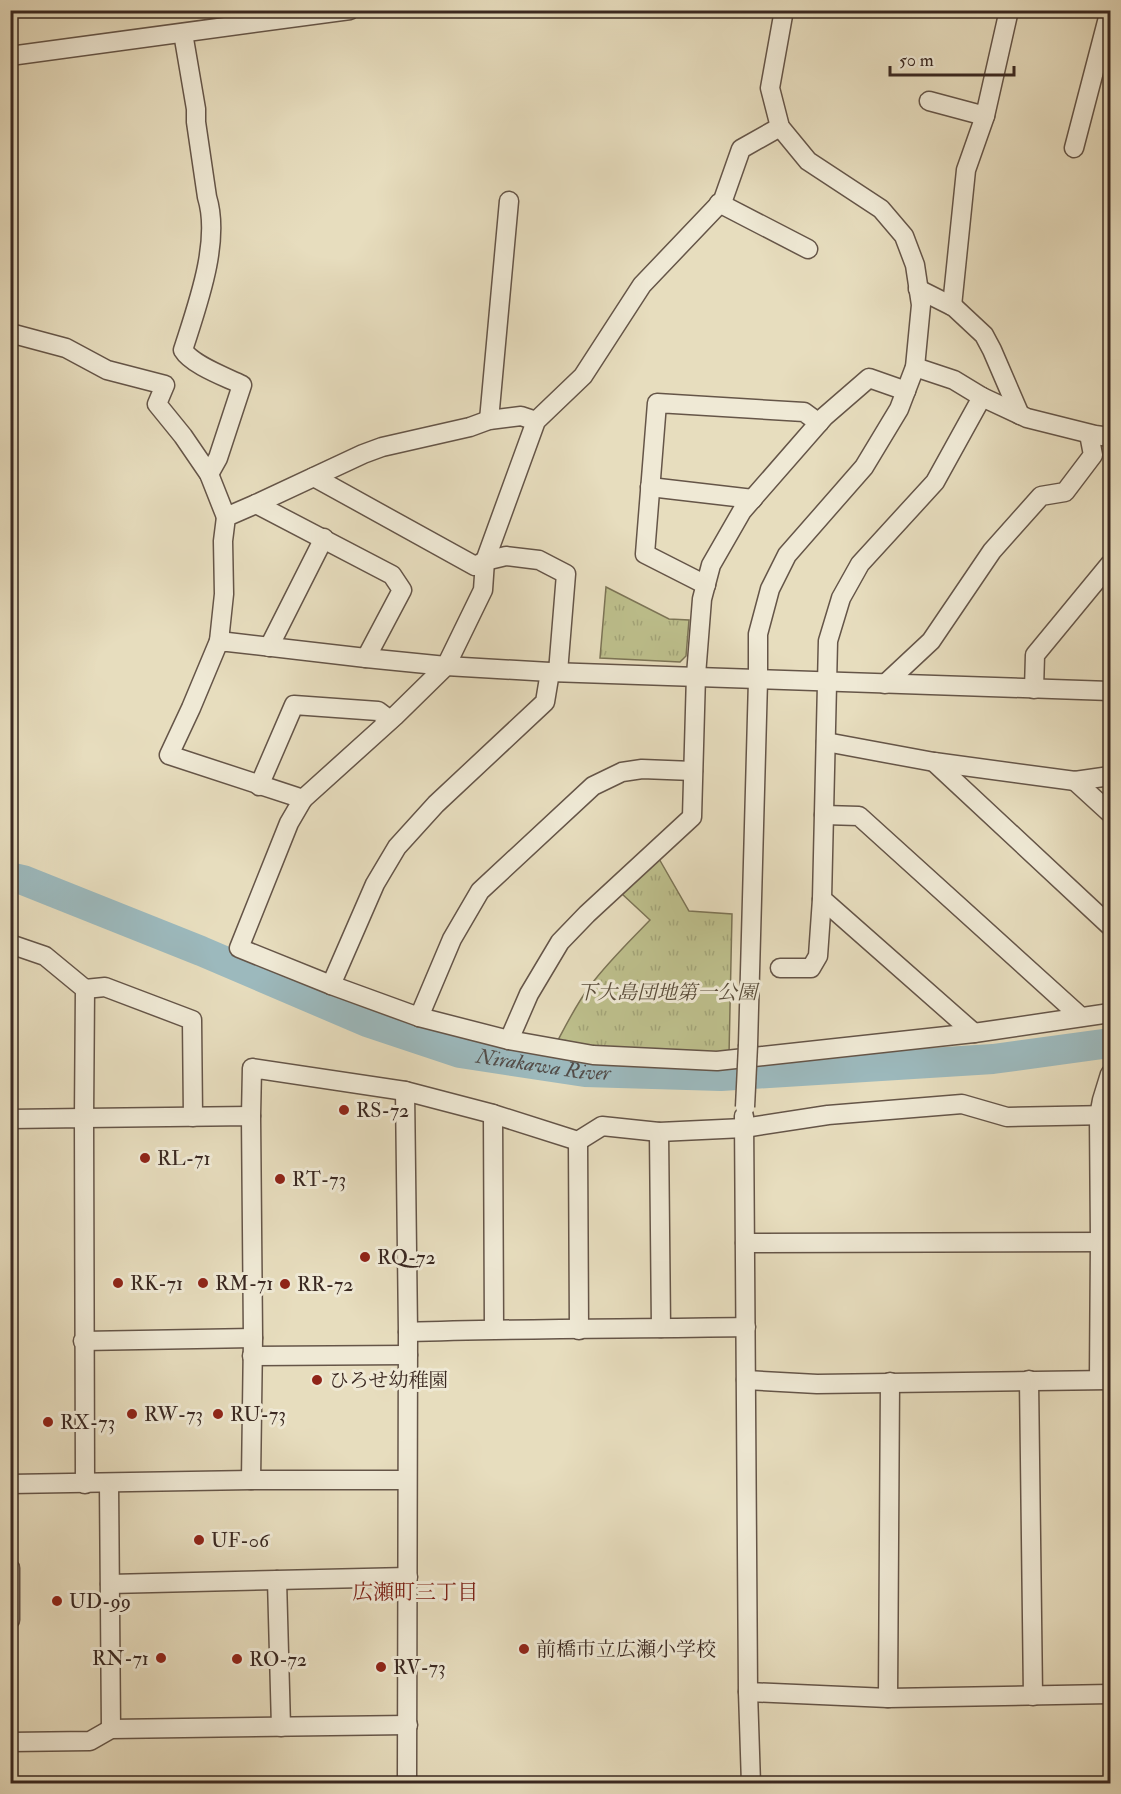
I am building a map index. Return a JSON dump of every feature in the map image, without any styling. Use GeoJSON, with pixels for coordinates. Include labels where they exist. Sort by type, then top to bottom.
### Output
{"type":"FeatureCollection","features":[{"type":"Feature","properties":{"kind":"street"},"geometry":{"type":"LineString","coordinates":[[10,56],[350,10]]}},
{"type":"Feature","properties":{"kind":"street"},"geometry":{"type":"LineString","coordinates":[[751,1784],[748,1692],[744,1128],[759,680],[758,634],[770,589],[787,555],[864,467],[899,409],[915,367],[921,305],[915,265],[904,236],[881,209],[808,161],[780,127],[770,88],[784,10]]}},
{"type":"Feature","properties":{"kind":"street"},"geometry":{"type":"LineString","coordinates":[[952,306],[966,170],[985,116],[1010,10]]}},
{"type":"Feature","properties":{"kind":"street"},"geometry":{"type":"LineString","coordinates":[[1074,148],[1110,10]]}},
{"type":"Feature","properties":{"kind":"street"},"geometry":{"type":"LineString","coordinates":[[183,33],[210,209],[210,242],[205,276],[183,350],[202,366],[242,386],[218,458],[209,474]]}},
{"type":"Feature","properties":{"kind":"street"},"geometry":{"type":"LineString","coordinates":[[929,101],[985,116]]}},
{"type":"Feature","properties":{"kind":"street"},"geometry":{"type":"LineString","coordinates":[[780,127],[741,149],[723,200],[642,285],[583,376],[537,421],[486,561],[483,590],[446,666],[303,799],[289,823],[239,948],[419,1017],[510,1040],[593,1055],[717,1061],[974,1033],[1110,1013]]}},
{"type":"Feature","properties":{"kind":"street"},"geometry":{"type":"LineString","coordinates":[[489,420],[509,201]]}},
{"type":"Feature","properties":{"kind":"street"},"geometry":{"type":"LineString","coordinates":[[720,203],[808,249]]}},
{"type":"Feature","properties":{"kind":"street"},"geometry":{"type":"LineString","coordinates":[[918,289],[952,306],[984,335],[1020,415]]}},
{"type":"Feature","properties":{"kind":"street"},"geometry":{"type":"LineString","coordinates":[[10,333],[66,348],[107,370],[165,385],[157,404],[209,474],[226,517],[222,540],[224,594],[219,641],[169,755],[303,799]]}},
{"type":"Feature","properties":{"kind":"street"},"geometry":{"type":"LineString","coordinates":[[915,367],[954,380],[982,397],[1027,418],[1110,437]]}},
{"type":"Feature","properties":{"kind":"street"},"geometry":{"type":"LineString","coordinates":[[510,1040],[529,994],[560,942],[587,914],[692,818],[696,675],[702,599],[711,565],[742,511],[819,423],[869,378],[906,392]]}},
{"type":"Feature","properties":{"kind":"street"},"geometry":{"type":"LineString","coordinates":[[780,968],[811,968],[818,956],[822,899],[828,641],[841,598],[860,564],[934,482],[982,397]]}},
{"type":"Feature","properties":{"kind":"street"},"geometry":{"type":"LineString","coordinates":[[706,585],[645,554],[657,403],[804,412],[819,423]]}},
{"type":"Feature","properties":{"kind":"street"},"geometry":{"type":"LineString","coordinates":[[226,517],[373,450],[470,427],[489,420],[521,416],[537,421]]}},
{"type":"Feature","properties":{"kind":"street"},"geometry":{"type":"LineString","coordinates":[[885,684],[931,641],[992,551],[1041,496],[1065,492],[1093,455],[1089,434]]}},
{"type":"Feature","properties":{"kind":"street"},"geometry":{"type":"LineString","coordinates":[[314,477],[475,566],[506,556],[539,560],[566,574],[554,672],[545,702],[436,804],[397,847],[375,884],[331,985]]}},
{"type":"Feature","properties":{"kind":"street"},"geometry":{"type":"LineString","coordinates":[[650,487],[753,499]]}},
{"type":"Feature","properties":{"kind":"street"},"geometry":{"type":"LineString","coordinates":[[256,504],[392,575],[402,590],[366,658]]}},
{"type":"Feature","properties":{"kind":"street"},"geometry":{"type":"LineString","coordinates":[[268,647],[324,538]]}},
{"type":"Feature","properties":{"kind":"street"},"geometry":{"type":"LineString","coordinates":[[1034,688],[1035,655],[1110,564]]}},
{"type":"Feature","properties":{"kind":"street"},"geometry":{"type":"LineString","coordinates":[[219,641],[446,666],[554,672],[696,675],[759,680],[1110,691]]}},
{"type":"Feature","properties":{"kind":"street"},"geometry":{"type":"LineString","coordinates":[[259,786],[294,705],[378,711],[390,720]]}},
{"type":"Feature","properties":{"kind":"street"},"geometry":{"type":"LineString","coordinates":[[826,742],[934,762],[1075,781],[1110,776]]}},
{"type":"Feature","properties":{"kind":"street"},"geometry":{"type":"LineString","coordinates":[[934,762],[1110,926]]}},
{"type":"Feature","properties":{"kind":"street"},"geometry":{"type":"LineString","coordinates":[[419,1017],[453,939],[480,891],[593,786],[622,772],[642,769],[693,771]]}},
{"type":"Feature","properties":{"kind":"street"},"geometry":{"type":"LineString","coordinates":[[1075,781],[1110,813]]}},
{"type":"Feature","properties":{"kind":"street"},"geometry":{"type":"LineString","coordinates":[[824,815],[860,816],[1082,1017]]}},
{"type":"Feature","properties":{"kind":"street"},"geometry":{"type":"LineString","coordinates":[[822,899],[974,1033]]}},
{"type":"Feature","properties":{"kind":"street"},"geometry":{"type":"LineString","coordinates":[[10,944],[45,956],[85,989],[105,987],[192,1020],[193,1116]]}},
{"type":"Feature","properties":{"kind":"street"},"geometry":{"type":"LineString","coordinates":[[85,989],[83,1341],[85,1484]]}},
{"type":"Feature","properties":{"kind":"street"},"geometry":{"type":"LineString","coordinates":[[250,1480],[253,1347],[252,1068],[405,1091],[493,1114],[578,1141],[602,1126],[659,1132],[744,1128],[828,1115],[962,1104],[1007,1117],[1105,1115]]}},
{"type":"Feature","properties":{"kind":"street"},"geometry":{"type":"LineString","coordinates":[[746,1380],[817,1384],[1105,1379],[1105,1115],[1102,1100],[1110,1074]]}},
{"type":"Feature","properties":{"kind":"street"},"geometry":{"type":"LineString","coordinates":[[405,1091],[408,1332],[407,1784]]}},
{"type":"Feature","properties":{"kind":"street"},"geometry":{"type":"LineString","coordinates":[[493,1114],[494,1329]]}},
{"type":"Feature","properties":{"kind":"street"},"geometry":{"type":"LineString","coordinates":[[10,1119],[251,1116]]}},
{"type":"Feature","properties":{"kind":"street"},"geometry":{"type":"LineString","coordinates":[[659,1132],[661,1328]]}},
{"type":"Feature","properties":{"kind":"street"},"geometry":{"type":"LineString","coordinates":[[578,1141],[579,1330]]}},
{"type":"Feature","properties":{"kind":"street"},"geometry":{"type":"LineString","coordinates":[[745,1244],[1105,1242]]}},
{"type":"Feature","properties":{"kind":"street"},"geometry":{"type":"LineString","coordinates":[[408,1332],[746,1327]]}},
{"type":"Feature","properties":{"kind":"street"},"geometry":{"type":"LineString","coordinates":[[83,1341],[408,1355]]}},
{"type":"Feature","properties":{"kind":"street"},"geometry":{"type":"LineString","coordinates":[[1029,1380],[1033,1696]]}},
{"type":"Feature","properties":{"kind":"street"},"geometry":{"type":"LineString","coordinates":[[888,1698],[890,1382]]}},
{"type":"Feature","properties":{"kind":"street"},"geometry":{"type":"LineString","coordinates":[[10,1484],[407,1480]]}},
{"type":"Feature","properties":{"kind":"street"},"geometry":{"type":"LineString","coordinates":[[109,1483],[111,1729]]}},
{"type":"Feature","properties":{"kind":"street"},"geometry":{"type":"LineString","coordinates":[[10,1568],[10,1620]]}},
{"type":"Feature","properties":{"kind":"street"},"geometry":{"type":"LineString","coordinates":[[110,1584],[408,1577]]}},
{"type":"Feature","properties":{"kind":"street"},"geometry":{"type":"LineString","coordinates":[[277,1580],[281,1727]]}},
{"type":"Feature","properties":{"kind":"street"},"geometry":{"type":"LineString","coordinates":[[748,1692],[888,1698],[1110,1694]]}},
{"type":"Feature","properties":{"kind":"street"},"geometry":{"type":"LineString","coordinates":[[10,1742],[90,1741],[111,1729],[408,1725]]}},
{"type":"Feature","properties":{"kind":"green space"},"geometry":{"type":"Polygon","coordinates":[[[606,587],[669,619],[689,620],[686,656],[680,662],[600,658],[606,587]]]}},
{"type":"Feature","properties":{"kind":"green space","name":"下大島団地第一公園"},"geometry":{"type":"Polygon","coordinates":[[[658,857],[689,911],[732,914],[729,1055],[604,1051],[557,1042],[576,1006],[590,986],[611,960],[650,920],[621,893],[658,857]]]}},
{"type":"Feature","properties":{"kind":"green space"},"geometry":{"type":"Polygon","coordinates":[[[1110,1254],[1110,1370],[1107,1367],[1107,1256],[1110,1254]]]}},
{"type":"Feature","properties":{"kind":"waterway","name":"Nirakawa River"},"geometry":{"type":"LineString","coordinates":[[10,877],[23,880],[201,951],[367,1022],[460,1053],[585,1072],[721,1076],[993,1059],[1110,1043]]}},
{"type":"Feature","properties":{"kind":"place","name":"RS-72"},"geometry":{"type":"Point","coordinates":[344,1110]}},
{"type":"Feature","properties":{"kind":"place","name":"RL-71"},"geometry":{"type":"Point","coordinates":[145,1158]}},
{"type":"Feature","properties":{"kind":"place","name":"RT-73"},"geometry":{"type":"Point","coordinates":[280,1179]}},
{"type":"Feature","properties":{"kind":"place","name":"RQ-72"},"geometry":{"type":"Point","coordinates":[365,1257]}},
{"type":"Feature","properties":{"kind":"place","name":"RK-71"},"geometry":{"type":"Point","coordinates":[118,1283]}},
{"type":"Feature","properties":{"kind":"place","name":"RM-71"},"geometry":{"type":"Point","coordinates":[203,1283]}},
{"type":"Feature","properties":{"kind":"place","name":"RR-72"},"geometry":{"type":"Point","coordinates":[285,1284]}},
{"type":"Feature","properties":{"kind":"place","name":"ひろせ幼稚園"},"geometry":{"type":"Point","coordinates":[317,1380]}},
{"type":"Feature","properties":{"kind":"place","name":"RW-73"},"geometry":{"type":"Point","coordinates":[132,1414]}},
{"type":"Feature","properties":{"kind":"place","name":"RU-73"},"geometry":{"type":"Point","coordinates":[218,1414]}},
{"type":"Feature","properties":{"kind":"place","name":"RX-73"},"geometry":{"type":"Point","coordinates":[48,1422]}},
{"type":"Feature","properties":{"kind":"place","name":"UF-06"},"geometry":{"type":"Point","coordinates":[199,1540]}},
{"type":"Feature","properties":{"kind":"place","name":"UD-99"},"geometry":{"type":"Point","coordinates":[57,1601]}},
{"type":"Feature","properties":{"kind":"place","name":"前橋市立広瀬小学校"},"geometry":{"type":"Point","coordinates":[524,1649]}},
{"type":"Feature","properties":{"kind":"place","name":"RN-71"},"geometry":{"type":"Point","coordinates":[161,1658]}},
{"type":"Feature","properties":{"kind":"place","name":"RO-72"},"geometry":{"type":"Point","coordinates":[237,1659]}},
{"type":"Feature","properties":{"kind":"place","name":"RV-73"},"geometry":{"type":"Point","coordinates":[381,1667]}},
{"type":"Feature","properties":{"kind":"district","name":"広瀬町三丁目"},"geometry":{"type":"Point","coordinates":[415,1592]}}]}
